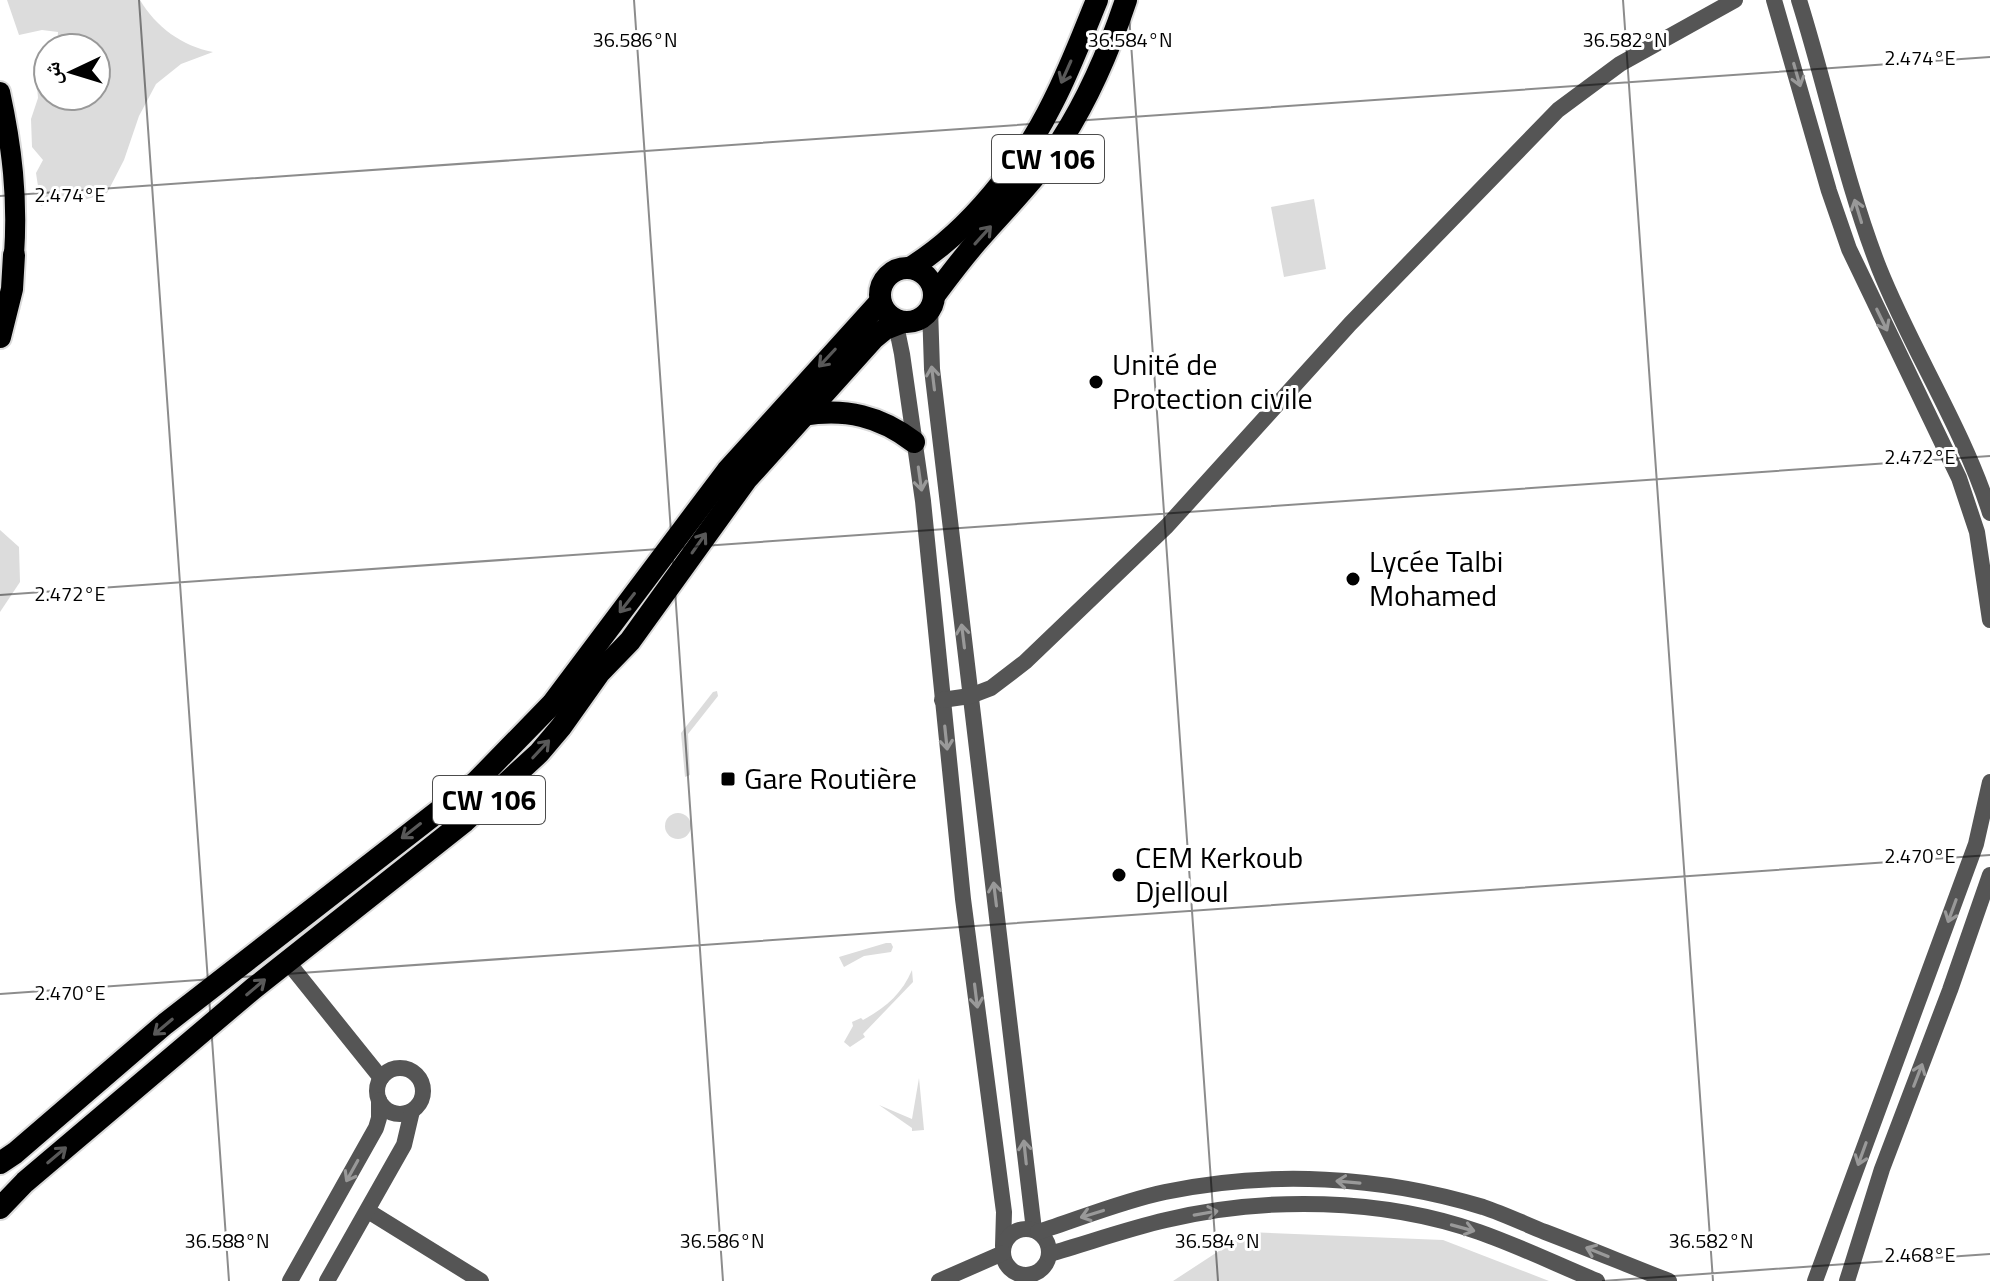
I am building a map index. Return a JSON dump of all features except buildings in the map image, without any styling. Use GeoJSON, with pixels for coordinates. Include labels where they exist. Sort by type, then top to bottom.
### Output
{"type":"FeatureCollection","features":[{"type":"Feature","properties":{"kind":"highway","name":"CW 106"},"geometry":{"type":"LineString","coordinates":[[910,268],[949,239],[1015,164],[1053,102],[1097,0]]}},
{"type":"Feature","properties":{"kind":"highway","name":"CW 106"},"geometry":{"type":"LineString","coordinates":[[932,302],[970,250],[1034,178],[1062,140],[1083,102],[1126,0]]}},
{"type":"Feature","properties":{"kind":"highway"},"geometry":{"type":"LineString","coordinates":[[0,313],[14,255]]}},
{"type":"Feature","properties":{"kind":"highway"},"geometry":{"type":"LineString","coordinates":[[0,337],[12,289],[14,255]]}},
{"type":"Feature","properties":{"kind":"highway"},"geometry":{"type":"LineString","coordinates":[[910,268],[928,277],[932,302],[916,321],[898,322],[885,312],[880,302],[880,289],[885,278],[894,271],[910,268]]}},
{"type":"Feature","properties":{"kind":"highway","name":"CW 106"},"geometry":{"type":"LineString","coordinates":[[0,1163],[165,1024],[476,782],[508,751],[552,704],[727,471],[796,391],[880,302]]}},
{"type":"Feature","properties":{"kind":"highway","name":"CW 106"},"geometry":{"type":"LineString","coordinates":[[0,1208],[25,1182],[287,961],[465,821],[539,753],[571,715],[600,672],[630,641],[746,480],[868,344],[898,322]]}},
{"type":"Feature","properties":{"kind":"highway"},"geometry":{"type":"LineString","coordinates":[[803,415],[823,411],[862,415],[881,421],[914,442]]}},
{"type":"Feature","properties":{"kind":"main road"},"geometry":{"type":"LineString","coordinates":[[0,92],[14,164],[17,203],[14,255]]}},
{"type":"Feature","properties":{"kind":"street"},"geometry":{"type":"LineString","coordinates":[[942,700],[970,696],[991,688],[1025,662],[1167,526],[1350,324],[1558,110],[1620,64],[1735,0]]}},
{"type":"Feature","properties":{"kind":"street"},"geometry":{"type":"LineString","coordinates":[[1774,0],[1844,235],[1990,513]]}},
{"type":"Feature","properties":{"kind":"street"},"geometry":{"type":"LineString","coordinates":[[1799,0],[1858,211],[1938,414],[1977,532],[1990,620]]}},
{"type":"Feature","properties":{"kind":"street"},"geometry":{"type":"LineString","coordinates":[[932,302],[931,357],[970,696],[1036,1231],[1047,1241],[1048,1266]]}},
{"type":"Feature","properties":{"kind":"street"},"geometry":{"type":"LineString","coordinates":[[898,322],[923,501],[963,899],[1004,1212],[1004,1261],[1017,1276]]}},
{"type":"Feature","properties":{"kind":"street"},"geometry":{"type":"LineString","coordinates":[[1815,1281],[1968,869],[1990,782]]}},
{"type":"Feature","properties":{"kind":"street"},"geometry":{"type":"LineString","coordinates":[[1847,1281],[1882,1169],[1990,875]]}},
{"type":"Feature","properties":{"kind":"street"},"geometry":{"type":"LineString","coordinates":[[287,961],[381,1078]]}},
{"type":"Feature","properties":{"kind":"street"},"geometry":{"type":"LineString","coordinates":[[327,1281],[404,1145],[412,1111],[424,1093],[415,1072],[400,1068],[386,1072],[377,1092],[383,1107],[397,1115],[412,1111]]}},
{"type":"Feature","properties":{"kind":"street"},"geometry":{"type":"LineString","coordinates":[[290,1281],[376,1128],[379,1100]]}},
{"type":"Feature","properties":{"kind":"street"},"geometry":{"type":"LineString","coordinates":[[939,1281],[1003,1250],[1012,1233],[1026,1229],[1036,1231],[1162,1192],[1229,1182],[1324,1180],[1392,1187],[1485,1208],[1669,1281]]}},
{"type":"Feature","properties":{"kind":"street"},"geometry":{"type":"LineString","coordinates":[[999,1281],[1030,1276],[1166,1220],[1270,1205],[1323,1205],[1375,1209],[1427,1218],[1478,1232],[1597,1281]]}},
{"type":"Feature","properties":{"kind":"street"},"geometry":{"type":"LineString","coordinates":[[368,1211],[471,1278]]}},
{"type":"Feature","properties":{"kind":"shaded area"},"geometry":{"type":"Polygon","coordinates":[[[7,0],[140,0],[154,19],[171,34],[213,52],[181,64],[156,84],[107,193],[84,200],[51,201],[41,206],[36,173],[43,160],[32,147],[33,112],[112,112],[112,32],[42,30],[19,35],[7,0]]]}},
{"type":"Feature","properties":{"kind":"shaded area"},"geometry":{"type":"Polygon","coordinates":[[[1314,199],[1326,269],[1284,277],[1271,207],[1314,199]]]}},
{"type":"Feature","properties":{"kind":"shaded area"},"geometry":{"type":"Polygon","coordinates":[[[0,530],[19,547],[20,582],[0,612],[0,530]]]}},
{"type":"Feature","properties":{"kind":"shaded area"},"geometry":{"type":"Polygon","coordinates":[[[717,691],[718,696],[688,734],[690,775],[685,777],[681,733],[717,691]]]}},
{"type":"Feature","properties":{"kind":"shaded area"},"geometry":{"type":"Polygon","coordinates":[[[678,813],[687,817],[691,826],[687,835],[678,839],[669,835],[665,826],[669,817],[678,813]]]}},
{"type":"Feature","properties":{"kind":"shaded area"},"geometry":{"type":"Polygon","coordinates":[[[891,943],[891,952],[864,956],[844,967],[839,957],[891,943]]]}},
{"type":"Feature","properties":{"kind":"shaded area"},"geometry":{"type":"Polygon","coordinates":[[[912,970],[913,982],[863,1034],[865,1037],[850,1047],[844,1042],[853,1026],[852,1022],[863,1020],[886,1005],[898,993],[912,970]]]}},
{"type":"Feature","properties":{"kind":"shaded area"},"geometry":{"type":"Polygon","coordinates":[[[919,1078],[924,1130],[912,1131],[879,1105],[912,1119],[919,1078]]]}},
{"type":"Feature","properties":{"kind":"shaded area"},"geometry":{"type":"Polygon","coordinates":[[[1248,1232],[1443,1240],[1549,1281],[1173,1281],[1248,1232]]]}},
{"type":"Feature","properties":{"kind":"place","name":"Unité de Protection civile"},"geometry":{"type":"Point","coordinates":[1096,382]}},
{"type":"Feature","properties":{"kind":"place","name":"Lycée Talbi Mohamed"},"geometry":{"type":"Point","coordinates":[1353,579]}},
{"type":"Feature","properties":{"kind":"place","name":"Gare Routière"},"geometry":{"type":"Point","coordinates":[728,779]}},
{"type":"Feature","properties":{"kind":"place","name":"CEM Kerkoub Djelloul"},"geometry":{"type":"Point","coordinates":[1119,875]}}]}
